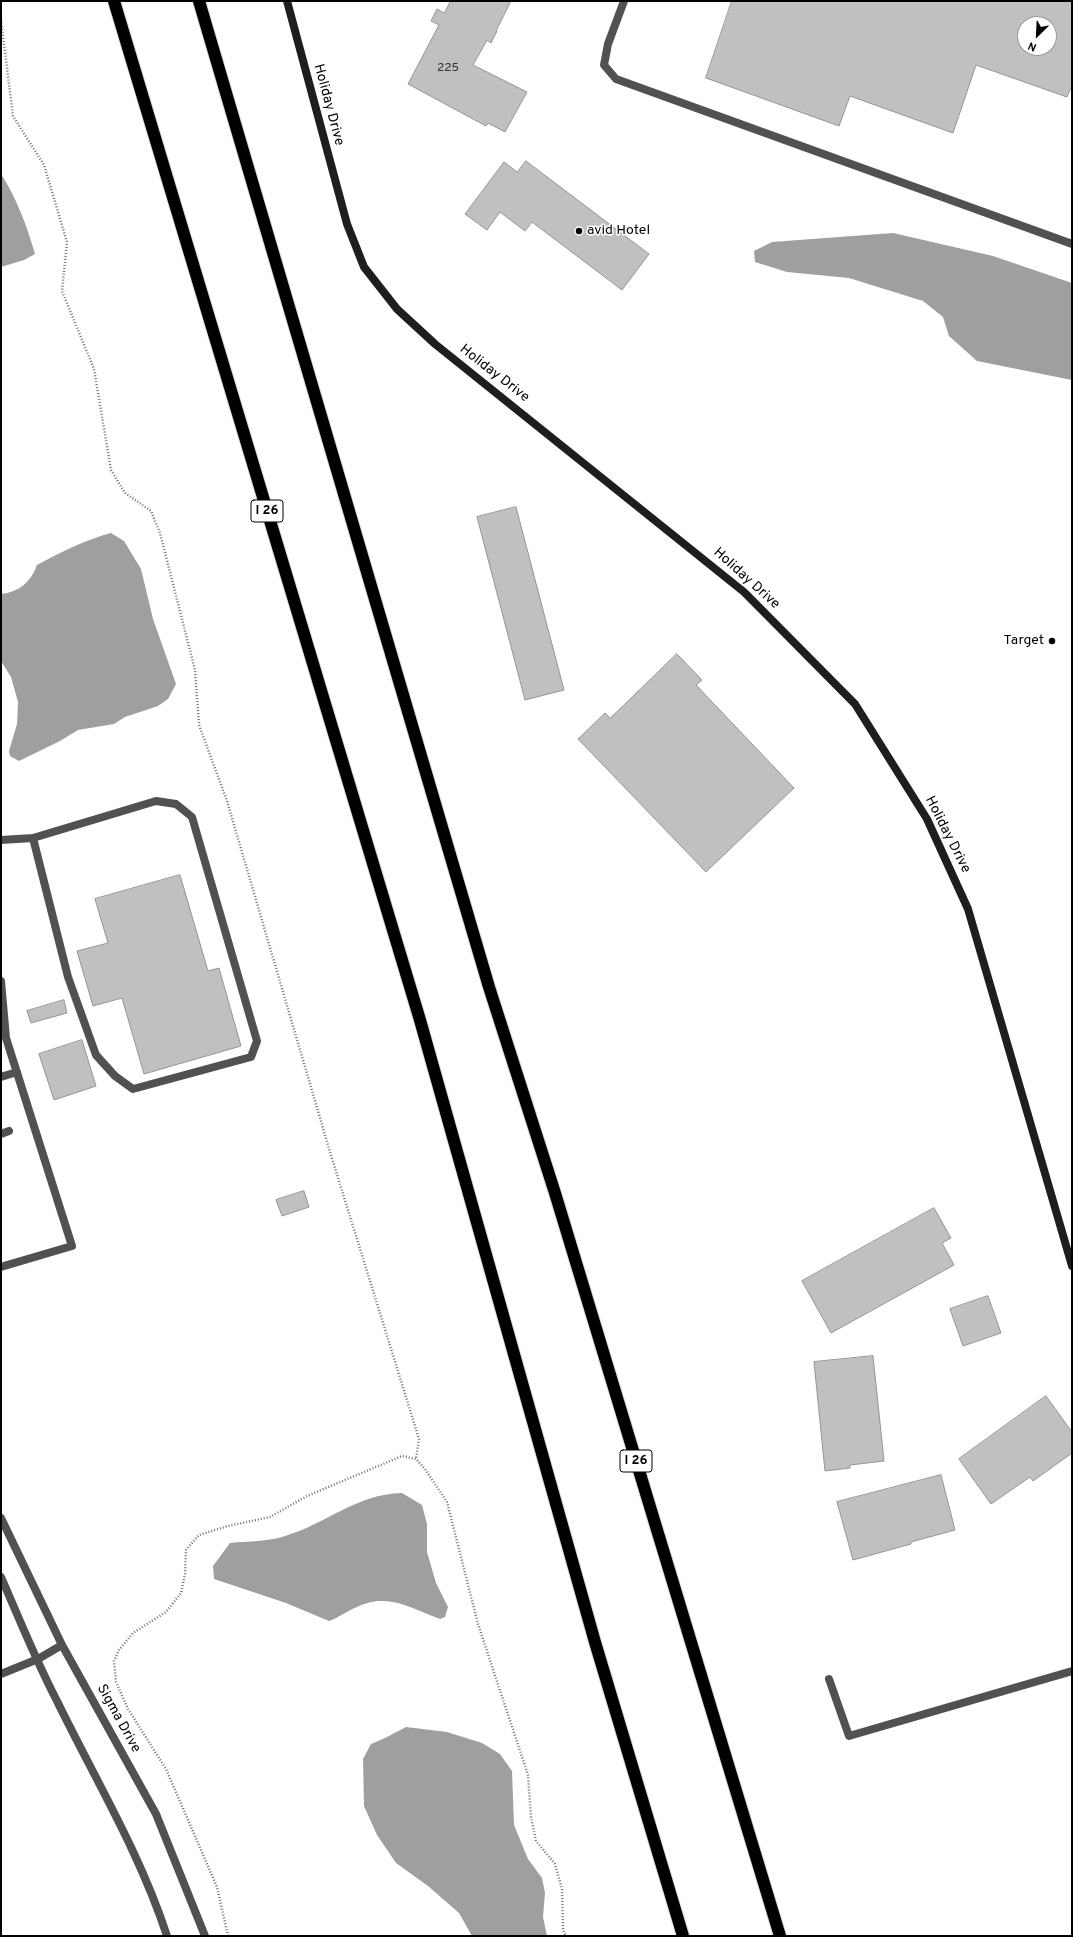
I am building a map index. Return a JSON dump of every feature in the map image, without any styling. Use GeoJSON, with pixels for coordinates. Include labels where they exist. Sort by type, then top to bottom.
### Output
{"type":"FeatureCollection","features":[{"type":"Feature","properties":{"kind":"highway","name":"I 26"},"geometry":{"type":"LineString","coordinates":[[114,1],[420,1020],[594,1642],[683,1936]]}},
{"type":"Feature","properties":{"kind":"highway","name":"I 26"},"geometry":{"type":"LineString","coordinates":[[199,1],[489,987],[555,1193],[780,1936]]}},
{"type":"Feature","properties":{"kind":"main road","name":"Holiday Drive"},"geometry":{"type":"LineString","coordinates":[[287,1],[347,224],[364,267],[397,309],[435,344],[744,592],[854,704],[927,819],[968,909],[1072,1266]]}},
{"type":"Feature","properties":{"kind":"street"},"geometry":{"type":"LineString","coordinates":[[624,1],[608,44],[604,65],[616,79],[1072,244]]}},
{"type":"Feature","properties":{"kind":"street"},"geometry":{"type":"LineString","coordinates":[[1,840],[32,838],[156,801],[176,804],[192,817],[257,1041],[251,1057],[133,1089],[115,1076],[96,1055],[68,977],[32,838]]}},
{"type":"Feature","properties":{"kind":"street"},"geometry":{"type":"LineString","coordinates":[[1,982],[6,1038],[72,1246],[1,1268]]}},
{"type":"Feature","properties":{"kind":"street"},"geometry":{"type":"LineString","coordinates":[[1,1077],[17,1072]]}},
{"type":"Feature","properties":{"kind":"street","name":"Sigma Drive"},"geometry":{"type":"LineString","coordinates":[[1,1518],[62,1645],[156,1814],[205,1936]]}},
{"type":"Feature","properties":{"kind":"street"},"geometry":{"type":"LineString","coordinates":[[1,1577],[56,1700],[121,1824],[154,1896],[167,1936]]}},
{"type":"Feature","properties":{"kind":"street"},"geometry":{"type":"LineString","coordinates":[[1,1674],[38,1659],[62,1645]]}},
{"type":"Feature","properties":{"kind":"street"},"geometry":{"type":"LineString","coordinates":[[829,1679],[849,1736],[1072,1671]]}},
{"type":"Feature","properties":{"kind":"path"},"geometry":{"type":"LineString","coordinates":[[1,20],[13,116],[44,166],[67,242],[62,291],[94,369],[111,470],[125,493],[151,511],[160,533],[195,670],[199,725],[227,801],[330,1152],[419,1439],[416,1459]]}},
{"type":"Feature","properties":{"kind":"path"},"geometry":{"type":"LineString","coordinates":[[228,1936],[217,1888],[166,1769],[128,1709],[116,1682],[114,1661],[119,1650],[133,1633],[166,1612],[181,1593],[185,1574],[186,1550],[199,1535],[228,1526],[270,1517],[307,1496],[402,1456],[416,1459],[425,1469],[447,1502],[478,1624],[528,1775],[531,1817],[536,1841],[554,1864],[562,1889],[564,1930],[566,1936]]}},
{"type":"Feature","properties":{"kind":"shaded area"},"geometry":{"type":"Polygon","coordinates":[[[1,174],[21,213],[35,254],[24,260],[1,267],[1,174]]]}},
{"type":"Feature","properties":{"kind":"shaded area"},"geometry":{"type":"Polygon","coordinates":[[[893,233],[993,256],[1072,283],[1072,380],[977,361],[949,336],[943,317],[923,301],[849,278],[787,272],[755,262],[754,251],[772,242],[893,233]]]}},
{"type":"Feature","properties":{"kind":"shaded area"},"geometry":{"type":"Polygon","coordinates":[[[111,533],[124,541],[141,569],[153,619],[176,684],[168,699],[158,706],[125,717],[114,724],[78,730],[60,741],[19,761],[10,756],[9,751],[17,724],[18,702],[11,677],[1,661],[1,594],[13,591],[24,585],[37,565],[73,547],[111,533]]]}},
{"type":"Feature","properties":{"kind":"shaded area"},"geometry":{"type":"Polygon","coordinates":[[[402,1493],[422,1505],[427,1524],[427,1552],[436,1583],[448,1607],[445,1617],[440,1619],[400,1604],[379,1601],[357,1607],[329,1621],[286,1603],[214,1579],[213,1566],[230,1543],[278,1538],[300,1531],[370,1498],[402,1493]]]}},
{"type":"Feature","properties":{"kind":"shaded area"},"geometry":{"type":"Polygon","coordinates":[[[406,1727],[447,1732],[482,1743],[500,1754],[512,1771],[514,1825],[528,1859],[542,1878],[545,1893],[543,1917],[547,1936],[472,1936],[459,1913],[428,1886],[396,1863],[377,1835],[364,1806],[363,1759],[371,1744],[406,1727]]]}},
{"type":"Feature","properties":{"kind":"building"},"geometry":{"type":"Polygon","coordinates":[[[451,1],[511,1],[491,43],[487,40],[473,65],[527,92],[505,132],[488,123],[486,126],[408,84],[439,25],[431,21],[437,9],[444,13],[451,1]]]}},
{"type":"Feature","properties":{"kind":"building"},"geometry":{"type":"Polygon","coordinates":[[[732,1],[1072,1],[1072,85],[1067,97],[976,65],[953,133],[850,96],[839,126],[706,78],[732,1]]]}},
{"type":"Feature","properties":{"kind":"building"},"geometry":{"type":"Polygon","coordinates":[[[526,161],[649,254],[622,290],[532,222],[525,231],[500,212],[487,230],[465,214],[504,162],[517,172],[526,161]]]}},
{"type":"Feature","properties":{"kind":"building"},"geometry":{"type":"Polygon","coordinates":[[[516,507],[564,690],[525,700],[477,517],[516,507]]]}},
{"type":"Feature","properties":{"kind":"building"},"geometry":{"type":"Polygon","coordinates":[[[677,654],[702,680],[696,685],[794,788],[706,872],[578,739],[605,713],[610,718],[677,654]]]}},
{"type":"Feature","properties":{"kind":"building"},"geometry":{"type":"Polygon","coordinates":[[[180,875],[208,971],[219,968],[241,1046],[144,1074],[122,998],[93,1006],[77,951],[108,943],[95,899],[180,875]]]}},
{"type":"Feature","properties":{"kind":"building"},"geometry":{"type":"Polygon","coordinates":[[[64,1000],[67,1013],[31,1023],[27,1011],[64,1000]]]}},
{"type":"Feature","properties":{"kind":"building"},"geometry":{"type":"Polygon","coordinates":[[[82,1040],[96,1086],[54,1100],[39,1054],[82,1040]]]}},
{"type":"Feature","properties":{"kind":"building"},"geometry":{"type":"Polygon","coordinates":[[[304,1191],[309,1207],[282,1216],[276,1200],[304,1191]]]}},
{"type":"Feature","properties":{"kind":"building"},"geometry":{"type":"Polygon","coordinates":[[[934,1208],[951,1238],[942,1243],[954,1265],[831,1333],[802,1281],[934,1208]]]}},
{"type":"Feature","properties":{"kind":"building"},"geometry":{"type":"Polygon","coordinates":[[[988,1296],[1001,1333],[963,1346],[950,1309],[988,1296]]]}},
{"type":"Feature","properties":{"kind":"building"},"geometry":{"type":"Polygon","coordinates":[[[873,1356],[884,1461],[850,1465],[850,1468],[825,1471],[814,1362],[873,1356]]]}},
{"type":"Feature","properties":{"kind":"building"},"geometry":{"type":"Polygon","coordinates":[[[1046,1396],[1072,1432],[1072,1453],[1033,1481],[1030,1477],[991,1504],[959,1459],[1046,1396]]]}},
{"type":"Feature","properties":{"kind":"building"},"geometry":{"type":"Polygon","coordinates":[[[941,1475],[955,1530],[853,1560],[837,1502],[941,1475]]]}},
{"type":"Feature","properties":{"kind":"place","name":"avid Hotel"},"geometry":{"type":"Point","coordinates":[579,231]}},
{"type":"Feature","properties":{"kind":"place","name":"Target"},"geometry":{"type":"Point","coordinates":[1052,641]}}]}
